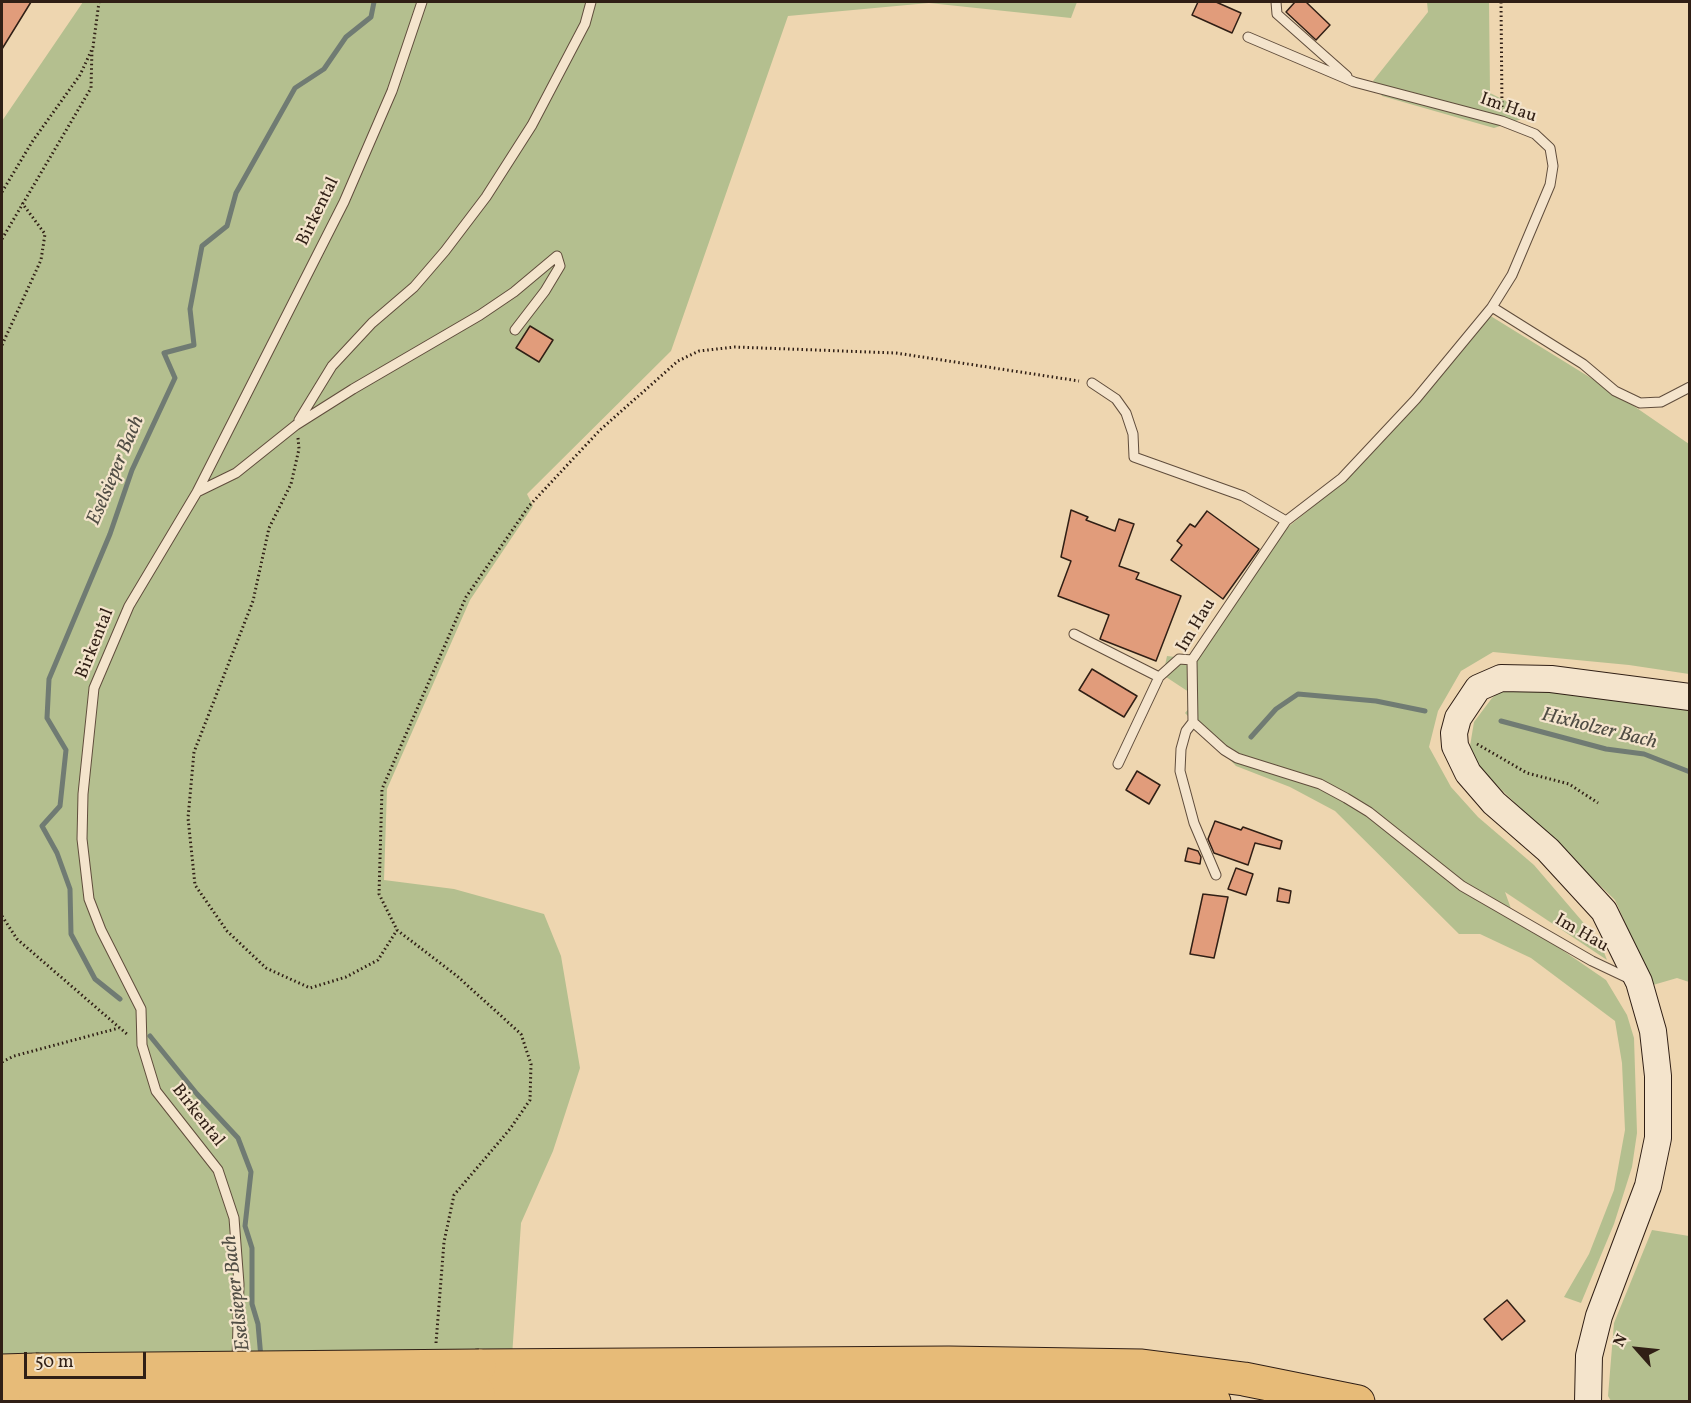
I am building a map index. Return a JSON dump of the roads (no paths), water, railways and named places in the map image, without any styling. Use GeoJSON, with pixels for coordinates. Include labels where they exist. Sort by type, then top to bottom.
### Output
{"type":"FeatureCollection","features":[{"type":"Feature","properties":{"kind":"highway"},"geometry":{"type":"LineString","coordinates":[[2,1371],[36,1384],[478,1380],[949,1363],[1142,1366],[1244,1379],[1358,1401]]}},
{"type":"Feature","properties":{"kind":"highway"},"geometry":{"type":"LineString","coordinates":[[478,1380],[1140,1392],[1215,1401]]}},
{"type":"Feature","properties":{"kind":"highway"},"geometry":{"type":"LineString","coordinates":[[2,1398],[36,1384]]}},
{"type":"Feature","properties":{"kind":"main road"},"geometry":{"type":"LineString","coordinates":[[1588,1401],[1589,1356],[1599,1316],[1648,1186],[1658,1138],[1658,1076],[1653,1031],[1639,982],[1604,911],[1548,850],[1494,803],[1468,773],[1455,746],[1455,733],[1458,718],[1478,688],[1501,678],[1551,679],[1689,696]]}},
{"type":"Feature","properties":{"kind":"lane","name":"Birkental"},"geometry":{"type":"LineString","coordinates":[[237,1378],[238,1284],[234,1218],[218,1170],[156,1091],[142,1045],[141,1009],[100,930],[89,898],[82,839],[83,794],[94,687],[129,606],[197,492],[344,202],[392,91],[422,2]]}},
{"type":"Feature","properties":{"kind":"lane"},"geometry":{"type":"LineString","coordinates":[[296,425],[332,366],[372,323],[414,287],[486,197],[532,125],[585,24],[591,2]]}},
{"type":"Feature","properties":{"kind":"lane","name":"Im Hau"},"geometry":{"type":"LineString","coordinates":[[1276,2],[1277,14],[1354,82]]}},
{"type":"Feature","properties":{"kind":"lane","name":"Im Hau"},"geometry":{"type":"LineString","coordinates":[[1248,37],[1354,82],[1502,121],[1536,134],[1550,148],[1553,166],[1550,185],[1512,275],[1492,307],[1416,399],[1342,478],[1286,521],[1192,660],[1194,722],[1224,750],[1238,758],[1320,784],[1346,798],[1369,812],[1462,886],[1592,961],[1639,982]]}},
{"type":"Feature","properties":{"kind":"lane"},"geometry":{"type":"LineString","coordinates":[[197,492],[236,473],[296,425],[480,315],[514,292],[558,256],[560,266],[545,291],[515,330]]}},
{"type":"Feature","properties":{"kind":"lane"},"geometry":{"type":"LineString","coordinates":[[1492,307],[1583,364],[1616,391],[1640,403],[1661,402],[1689,387]]}},
{"type":"Feature","properties":{"kind":"lane"},"geometry":{"type":"LineString","coordinates":[[1092,384],[1116,399],[1126,413],[1133,434],[1134,457],[1243,496],[1286,521]]}},
{"type":"Feature","properties":{"kind":"lane"},"geometry":{"type":"LineString","coordinates":[[1074,634],[1159,677]]}},
{"type":"Feature","properties":{"kind":"lane"},"geometry":{"type":"LineString","coordinates":[[1118,764],[1159,677],[1179,659],[1192,660]]}},
{"type":"Feature","properties":{"kind":"lane"},"geometry":{"type":"LineString","coordinates":[[1194,722],[1186,731],[1181,749],[1179,771],[1194,823],[1216,875]]}},
{"type":"Feature","properties":{"kind":"lane"},"geometry":{"type":"LineString","coordinates":[[236,1390],[236,1401]]}},
{"type":"Feature","properties":{"kind":"waterway","name":"Eselsieper Bach"},"geometry":{"type":"LineString","coordinates":[[120,999],[95,979],[71,934],[70,889],[57,853],[42,826],[60,806],[66,750],[47,718],[49,679],[110,534],[132,470],[175,378],[164,353],[194,345],[190,309],[202,246],[227,226],[236,193],[295,88],[324,69],[346,37],[371,17],[374,2]]}},
{"type":"Feature","properties":{"kind":"waterway","name":"Hixholzer Bach"},"geometry":{"type":"LineString","coordinates":[[1251,737],[1276,709],[1298,694],[1376,701],[1425,711]]}},
{"type":"Feature","properties":{"kind":"waterway","name":"Hixholzer Bach"},"geometry":{"type":"LineString","coordinates":[[1501,721],[1606,749],[1644,754],[1690,772]]}},
{"type":"Feature","properties":{"kind":"waterway","name":"Eselsieper Bach"},"geometry":{"type":"LineString","coordinates":[[150,1036],[197,1094],[238,1138],[251,1172],[245,1226],[252,1248],[252,1304],[258,1324],[261,1358]]}}]}
